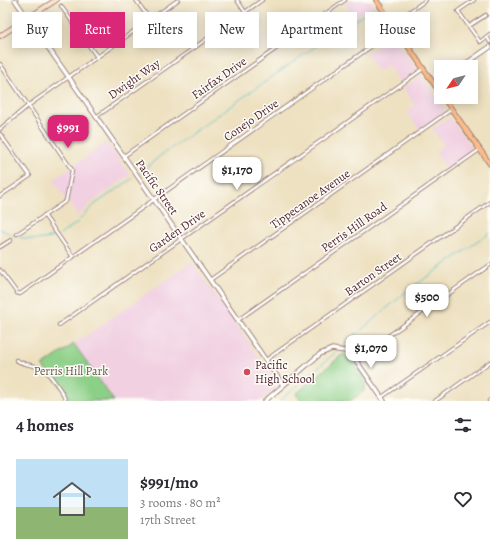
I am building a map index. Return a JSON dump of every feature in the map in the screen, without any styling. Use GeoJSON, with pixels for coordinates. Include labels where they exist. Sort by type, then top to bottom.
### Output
{"type":"FeatureCollection","features":[{"type":"Feature","properties":{"kind":"main road"},"geometry":{"type":"LineString","coordinates":[[37,12],[56,0]]}},
{"type":"Feature","properties":{"kind":"main road"},"geometry":{"type":"LineString","coordinates":[[377,3],[383,12]]}},
{"type":"Feature","properties":{"kind":"main road"},"geometry":{"type":"LineString","coordinates":[[0,36],[12,28]]}},
{"type":"Feature","properties":{"kind":"main road"},"geometry":{"type":"LineString","coordinates":[[409,48],[434,84]]}},
{"type":"Feature","properties":{"kind":"main road"},"geometry":{"type":"LineString","coordinates":[[448,104],[490,164]]}},
{"type":"Feature","properties":{"kind":"street","name":"Pacific Street"},"geometry":{"type":"LineString","coordinates":[[15,0],[23,12]]}},
{"type":"Feature","properties":{"kind":"street"},"geometry":{"type":"LineString","coordinates":[[136,0],[144,12]]}},
{"type":"Feature","properties":{"kind":"street"},"geometry":{"type":"LineString","coordinates":[[161,12],[178,0]]}},
{"type":"Feature","properties":{"kind":"street"},"geometry":{"type":"LineString","coordinates":[[237,0],[245,12]]}},
{"type":"Feature","properties":{"kind":"street","name":"Dwight Way"},"geometry":{"type":"LineString","coordinates":[[245,12],[262,0]]}},
{"type":"Feature","properties":{"kind":"street","name":"Fairfax Drive"},"geometry":{"type":"LineString","coordinates":[[124,156],[345,0]]}},
{"type":"Feature","properties":{"kind":"street"},"geometry":{"type":"LineString","coordinates":[[409,12],[426,0]]}},
{"type":"Feature","properties":{"kind":"street"},"geometry":{"type":"LineString","coordinates":[[474,0],[458,11],[480,42],[490,34]]}},
{"type":"Feature","properties":{"kind":"street"},"geometry":{"type":"LineString","coordinates":[[61,6],[97,57]]}},
{"type":"Feature","properties":{"kind":"street"},"geometry":{"type":"LineString","coordinates":[[469,26],[486,15]]}},
{"type":"Feature","properties":{"kind":"street"},"geometry":{"type":"LineString","coordinates":[[0,129],[29,105],[133,32]]}},
{"type":"Feature","properties":{"kind":"street"},"geometry":{"type":"LineString","coordinates":[[486,37],[490,42]]}},
{"type":"Feature","properties":{"kind":"street","name":"Dwight Way"},"geometry":{"type":"LineString","coordinates":[[96,118],[205,40]]}},
{"type":"Feature","properties":{"kind":"street"},"geometry":{"type":"LineString","coordinates":[[471,60],[490,47]]}},
{"type":"Feature","properties":{"kind":"street","name":"Pacific Street"},"geometry":{"type":"LineString","coordinates":[[48,48],[283,385]]}},
{"type":"Feature","properties":{"kind":"street","name":"Conejo Drive"},"geometry":{"type":"LineString","coordinates":[[0,270],[19,294],[369,48]]}},
{"type":"Feature","properties":{"kind":"street"},"geometry":{"type":"LineString","coordinates":[[0,64],[72,170],[66,201],[17,234]]}},
{"type":"Feature","properties":{"kind":"street","name":"Garden Drive"},"geometry":{"type":"LineString","coordinates":[[59,325],[423,69]]}},
{"type":"Feature","properties":{"kind":"street","name":"Tippecanoe Avenue"},"geometry":{"type":"LineString","coordinates":[[210,280],[452,109]]}},
{"type":"Feature","properties":{"kind":"street"},"geometry":{"type":"LineString","coordinates":[[0,134],[30,176],[0,196]]}},
{"type":"Feature","properties":{"kind":"street","name":"Perris Hill Road"},"geometry":{"type":"LineString","coordinates":[[238,320],[480,149]]}},
{"type":"Feature","properties":{"kind":"street","name":"Barton Street"},"geometry":{"type":"LineString","coordinates":[[266,360],[490,202]]}},
{"type":"Feature","properties":{"kind":"street"},"geometry":{"type":"LineString","coordinates":[[44,215],[73,256]]}},
{"type":"Feature","properties":{"kind":"street"},"geometry":{"type":"LineString","coordinates":[[0,247],[11,240]]}},
{"type":"Feature","properties":{"kind":"street"},"geometry":{"type":"LineString","coordinates":[[355,359],[490,265]]}},
{"type":"Feature","properties":{"kind":"street"},"geometry":{"type":"LineString","coordinates":[[265,401],[320,354],[331,349],[344,351],[355,359],[383,399],[490,322]]}},
{"type":"Feature","properties":{"kind":"street"},"geometry":{"type":"LineString","coordinates":[[16,360],[28,366],[42,368],[63,392],[66,401]]}},
{"type":"Feature","properties":{"kind":"street"},"geometry":{"type":"LineString","coordinates":[[435,401],[490,362]]}},
{"type":"Feature","properties":{"kind":"shaded area"},"geometry":{"type":"Polygon","coordinates":[[[351,0],[369,0],[374,7],[357,16],[357,12],[351,12],[345,4],[351,0]]]}},
{"type":"Feature","properties":{"kind":"shaded area"},"geometry":{"type":"Polygon","coordinates":[[[375,48],[401,48],[417,70],[400,83],[388,65],[378,71],[366,54],[375,48]]]}},
{"type":"Feature","properties":{"kind":"shaded area"},"geometry":{"type":"Polygon","coordinates":[[[421,76],[434,94],[434,104],[441,104],[446,111],[419,130],[407,112],[415,106],[403,88],[421,76]]]}},
{"type":"Feature","properties":{"kind":"shaded area"},"geometry":{"type":"Polygon","coordinates":[[[449,117],[474,150],[447,169],[435,152],[444,145],[432,129],[449,117]]]}},
{"type":"Feature","properties":{"kind":"shaded area"},"geometry":{"type":"Polygon","coordinates":[[[107,142],[130,175],[91,203],[78,216],[53,180],[107,142]]]}},
{"type":"Feature","properties":{"kind":"shaded area","name":"Pacific High School"},"geometry":{"type":"Polygon","coordinates":[[[192,262],[277,383],[277,386],[261,401],[114,401],[74,344],[192,262]]]}},
{"type":"Feature","properties":{"kind":"green space","name":"Perris Hill Park"},"geometry":{"type":"Polygon","coordinates":[[[74,344],[114,401],[68,401],[68,394],[42,366],[74,344]]]}},
{"type":"Feature","properties":{"kind":"green space"},"geometry":{"type":"Polygon","coordinates":[[[343,354],[353,361],[367,382],[364,391],[350,401],[301,401],[296,394],[343,354]]]}},
{"type":"Feature","properties":{"kind":"waterway"},"geometry":{"type":"LineString","coordinates":[[380,3],[384,0]]}},
{"type":"Feature","properties":{"kind":"waterway"},"geometry":{"type":"LineString","coordinates":[[140,173],[160,156],[306,53],[378,5]]}},
{"type":"Feature","properties":{"kind":"waterway"},"geometry":{"type":"LineString","coordinates":[[80,219],[94,205],[133,178]]}},
{"type":"Feature","properties":{"kind":"waterway"},"geometry":{"type":"LineString","coordinates":[[60,235],[78,222]]}},
{"type":"Feature","properties":{"kind":"waterway"},"geometry":{"type":"LineString","coordinates":[[0,229],[27,239],[42,239],[56,236]]}},
{"type":"Feature","properties":{"kind":"waterway"},"geometry":{"type":"LineString","coordinates":[[339,349],[407,291],[490,233]]}},
{"type":"Feature","properties":{"kind":"waterway"},"geometry":{"type":"LineString","coordinates":[[280,401],[337,351]]}},
{"type":"Feature","properties":{"kind":"place","name":"Pacific High School"},"geometry":{"type":"Point","coordinates":[247,372]}}]}
